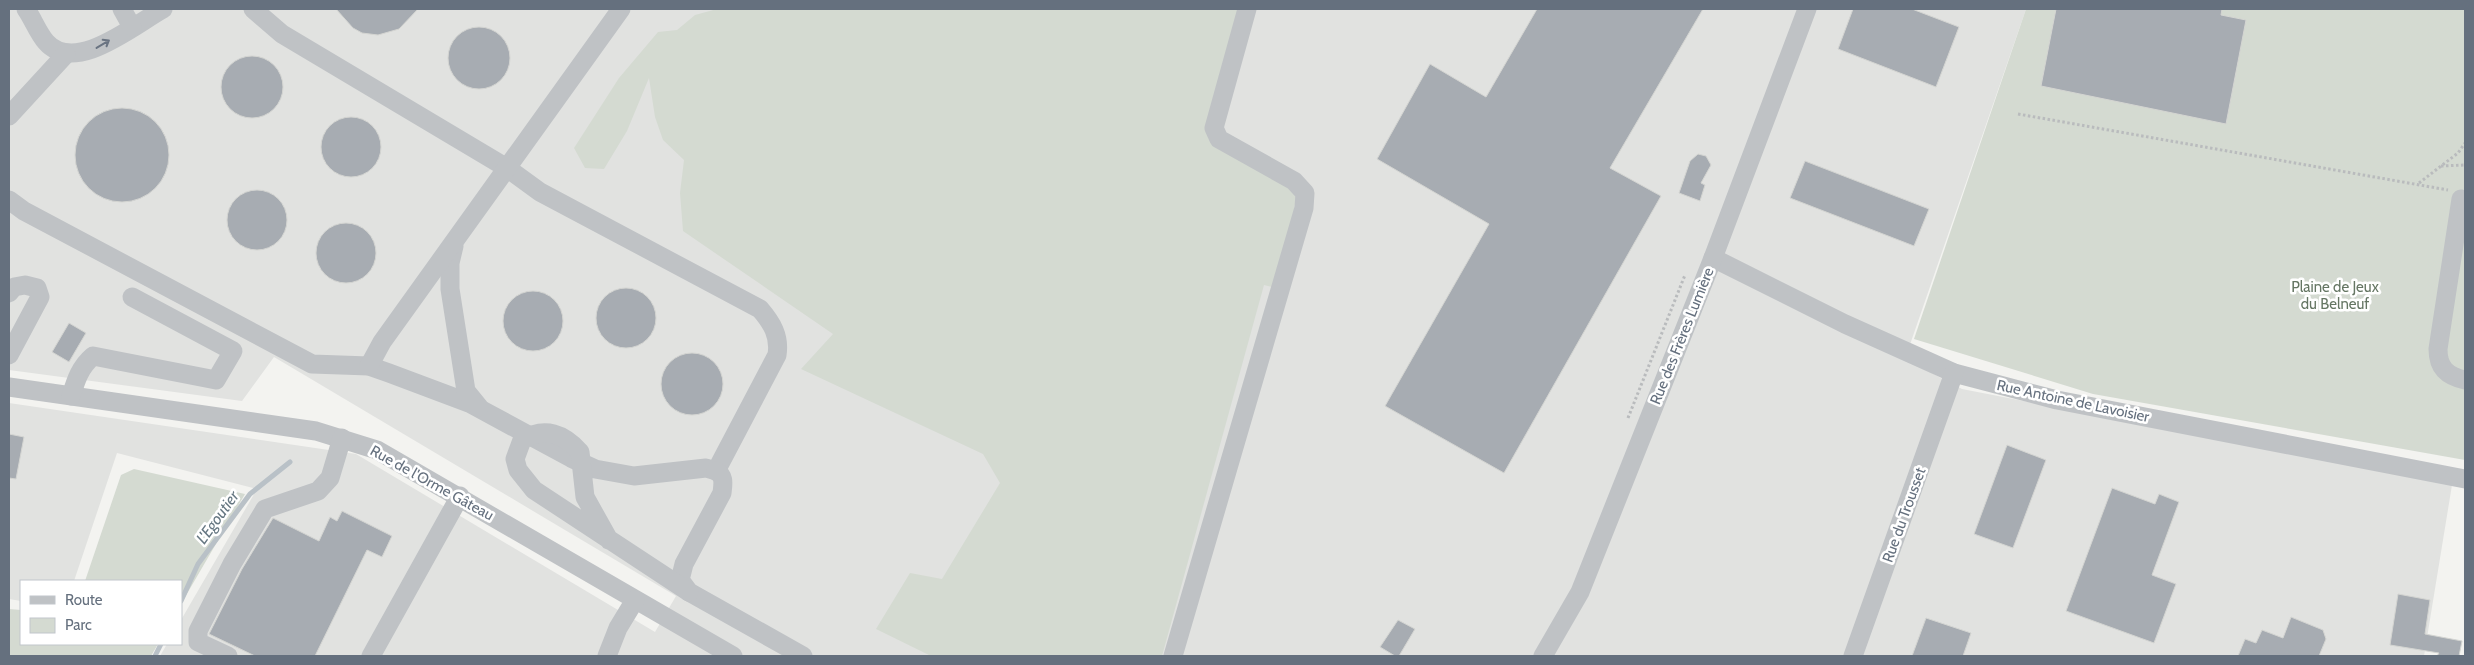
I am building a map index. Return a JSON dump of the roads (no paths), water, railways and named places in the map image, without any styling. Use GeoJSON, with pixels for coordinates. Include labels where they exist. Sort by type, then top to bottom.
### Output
{"type":"FeatureCollection","features":[{"type":"Feature","properties":{"kind":"street"},"geometry":{"type":"LineString","coordinates":[[26,9],[46,43],[66,54],[75,55],[90,52],[163,9]]}},
{"type":"Feature","properties":{"kind":"street"},"geometry":{"type":"LineString","coordinates":[[122,9],[132,27]]}},
{"type":"Feature","properties":{"kind":"street"},"geometry":{"type":"LineString","coordinates":[[253,9],[290,39],[507,168],[540,192],[760,309],[770,321],[779,344],[776,360],[716,471]]}},
{"type":"Feature","properties":{"kind":"street"},"geometry":{"type":"LineString","coordinates":[[369,366],[382,342],[621,9]]}},
{"type":"Feature","properties":{"kind":"street"},"geometry":{"type":"LineString","coordinates":[[1173,656],[1304,208],[1305,193],[1294,181],[1219,139],[1214,128],[1247,9]]}},
{"type":"Feature","properties":{"kind":"street","name":"Rue des Frères Lumière"},"geometry":{"type":"LineString","coordinates":[[1543,656],[1580,592],[1713,258],[1807,9]]}},
{"type":"Feature","properties":{"kind":"street"},"geometry":{"type":"LineString","coordinates":[[9,116],[66,54]]}},
{"type":"Feature","properties":{"kind":"street"},"geometry":{"type":"LineString","coordinates":[[2458,195],[2438,360],[2450,376],[2465,380]]}},
{"type":"Feature","properties":{"kind":"street"},"geometry":{"type":"LineString","coordinates":[[9,200],[24,211],[312,364],[369,366],[481,409],[528,436],[582,463],[614,474],[634,476],[706,468],[716,471],[720,474],[724,483],[722,493],[684,564],[680,580],[688,592]]}},
{"type":"Feature","properties":{"kind":"street"},"geometry":{"type":"LineString","coordinates":[[455,242],[450,263],[450,289],[466,391],[481,409]]}},
{"type":"Feature","properties":{"kind":"street","name":"Rue Antoine de Lavoisier"},"geometry":{"type":"LineString","coordinates":[[1713,258],[1845,324],[1954,373],[2057,400],[2460,478]]}},
{"type":"Feature","properties":{"kind":"street"},"geometry":{"type":"LineString","coordinates":[[9,293],[14,287],[25,285],[37,288],[40,297],[9,355]]}},
{"type":"Feature","properties":{"kind":"street"},"geometry":{"type":"LineString","coordinates":[[72,396],[76,378],[84,364],[93,356],[216,380],[233,351],[132,297]]}},
{"type":"Feature","properties":{"kind":"street","name":"Rue du Trousset"},"geometry":{"type":"LineString","coordinates":[[1853,656],[1954,373]]}},
{"type":"Feature","properties":{"kind":"street","name":"Rue de l'Orme Gâteau"},"geometry":{"type":"LineString","coordinates":[[9,387],[316,431],[377,450],[460,496],[733,656]]}},
{"type":"Feature","properties":{"kind":"street"},"geometry":{"type":"LineString","coordinates":[[528,436],[517,447],[514,459],[518,470],[534,490],[688,592],[803,656]]}},
{"type":"Feature","properties":{"kind":"street"},"geometry":{"type":"LineString","coordinates":[[228,656],[198,642],[198,631],[232,564],[265,509],[318,491],[330,478],[342,438]]}},
{"type":"Feature","properties":{"kind":"street"},"geometry":{"type":"LineString","coordinates":[[582,463],[586,497],[609,540]]}},
{"type":"Feature","properties":{"kind":"street"},"geometry":{"type":"LineString","coordinates":[[371,656],[460,496]]}},
{"type":"Feature","properties":{"kind":"street"},"geometry":{"type":"LineString","coordinates":[[607,656],[618,628],[635,600]]}},
{"type":"Feature","properties":{"kind":"waterway","name":"L'Egoutier"},"geometry":{"type":"LineString","coordinates":[[182,599],[198,564],[250,494],[290,462]]}},
{"type":"Feature","properties":{"kind":"waterway","name":"L'Egoutier"},"geometry":{"type":"LineString","coordinates":[[155,656],[160,645]]}},
{"type":"Feature","properties":{"kind":"park label","name":"Plaine de Jeux du Belneuf"},"geometry":{"type":"Point","coordinates":[2335,296]}}]}
